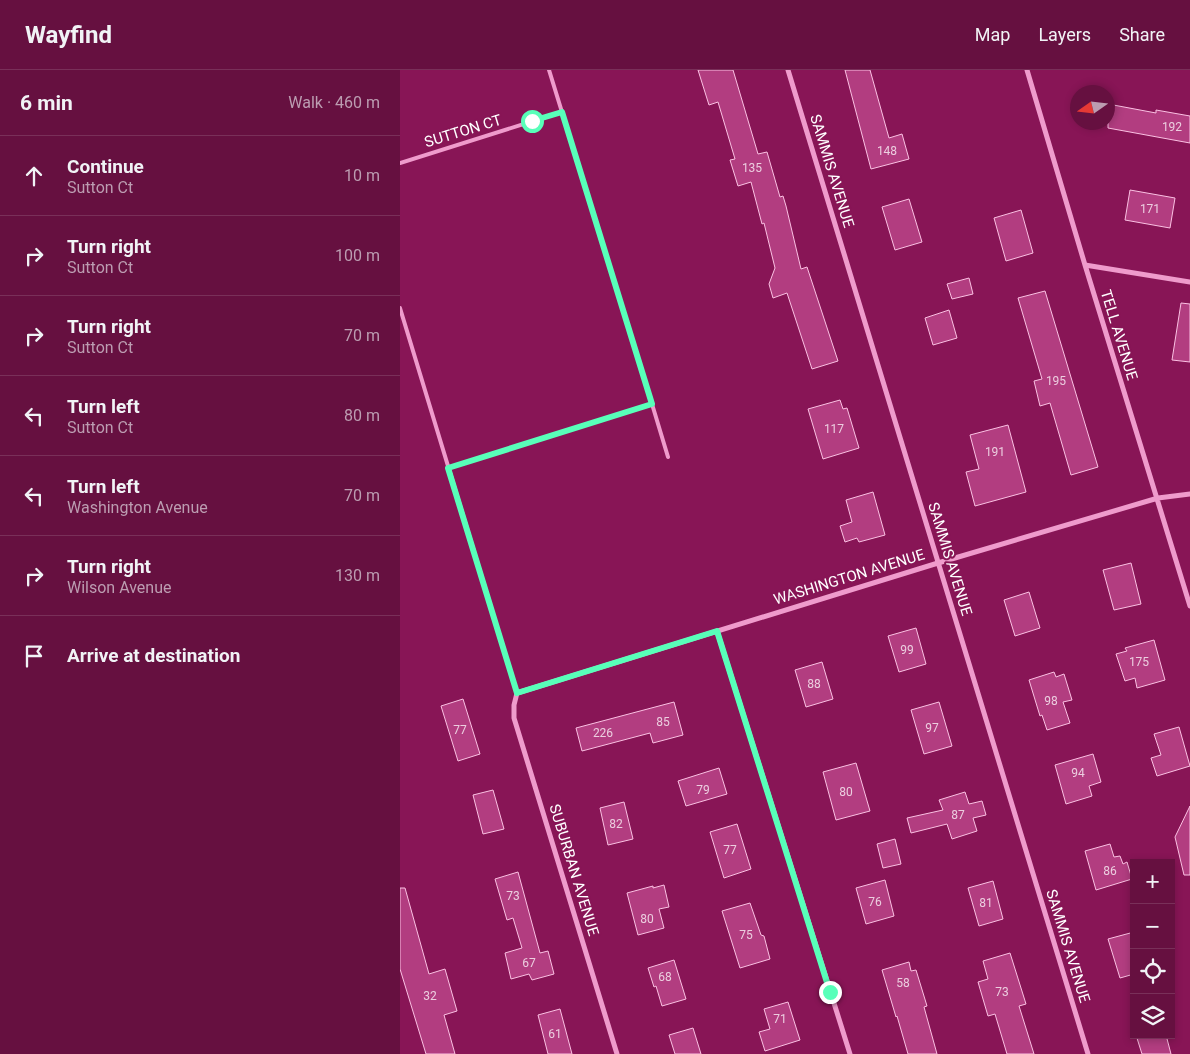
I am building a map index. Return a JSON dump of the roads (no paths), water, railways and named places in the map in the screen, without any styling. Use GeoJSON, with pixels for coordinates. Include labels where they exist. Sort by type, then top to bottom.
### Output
{"type":"FeatureCollection","features":[{"type":"Feature","properties":{"kind":"street","name":"SAMMIS AVENUE"},"geometry":{"type":"LineString","coordinates":[[788,70],[1088,1054]]}},
{"type":"Feature","properties":{"kind":"street","name":"TELL AVENUE"},"geometry":{"type":"LineString","coordinates":[[1027,70],[1084,265],[1158,498],[1190,606]]}},
{"type":"Feature","properties":{"kind":"street"},"geometry":{"type":"LineString","coordinates":[[1084,265],[1190,282]]}},
{"type":"Feature","properties":{"kind":"street","name":"WASHINGTON AVENUE"},"geometry":{"type":"LineString","coordinates":[[517,693],[938,563],[1158,498],[1190,494]]}},
{"type":"Feature","properties":{"kind":"street"},"geometry":{"type":"LineString","coordinates":[[717,631],[850,1054]]}},
{"type":"Feature","properties":{"kind":"street","name":"SUBURBAN AVENUE"},"geometry":{"type":"LineString","coordinates":[[517,693],[514,705],[514,718],[617,1054]]}},
{"type":"Feature","properties":{"kind":"lane"},"geometry":{"type":"LineString","coordinates":[[549,70],[668,457]]}},
{"type":"Feature","properties":{"kind":"lane","name":"SUTTON CT"},"geometry":{"type":"LineString","coordinates":[[400,163],[562,112]]}},
{"type":"Feature","properties":{"kind":"lane"},"geometry":{"type":"LineString","coordinates":[[400,308],[517,693]]}},
{"type":"Feature","properties":{"kind":"lane"},"geometry":{"type":"LineString","coordinates":[[448,468],[652,404]]}}]}
